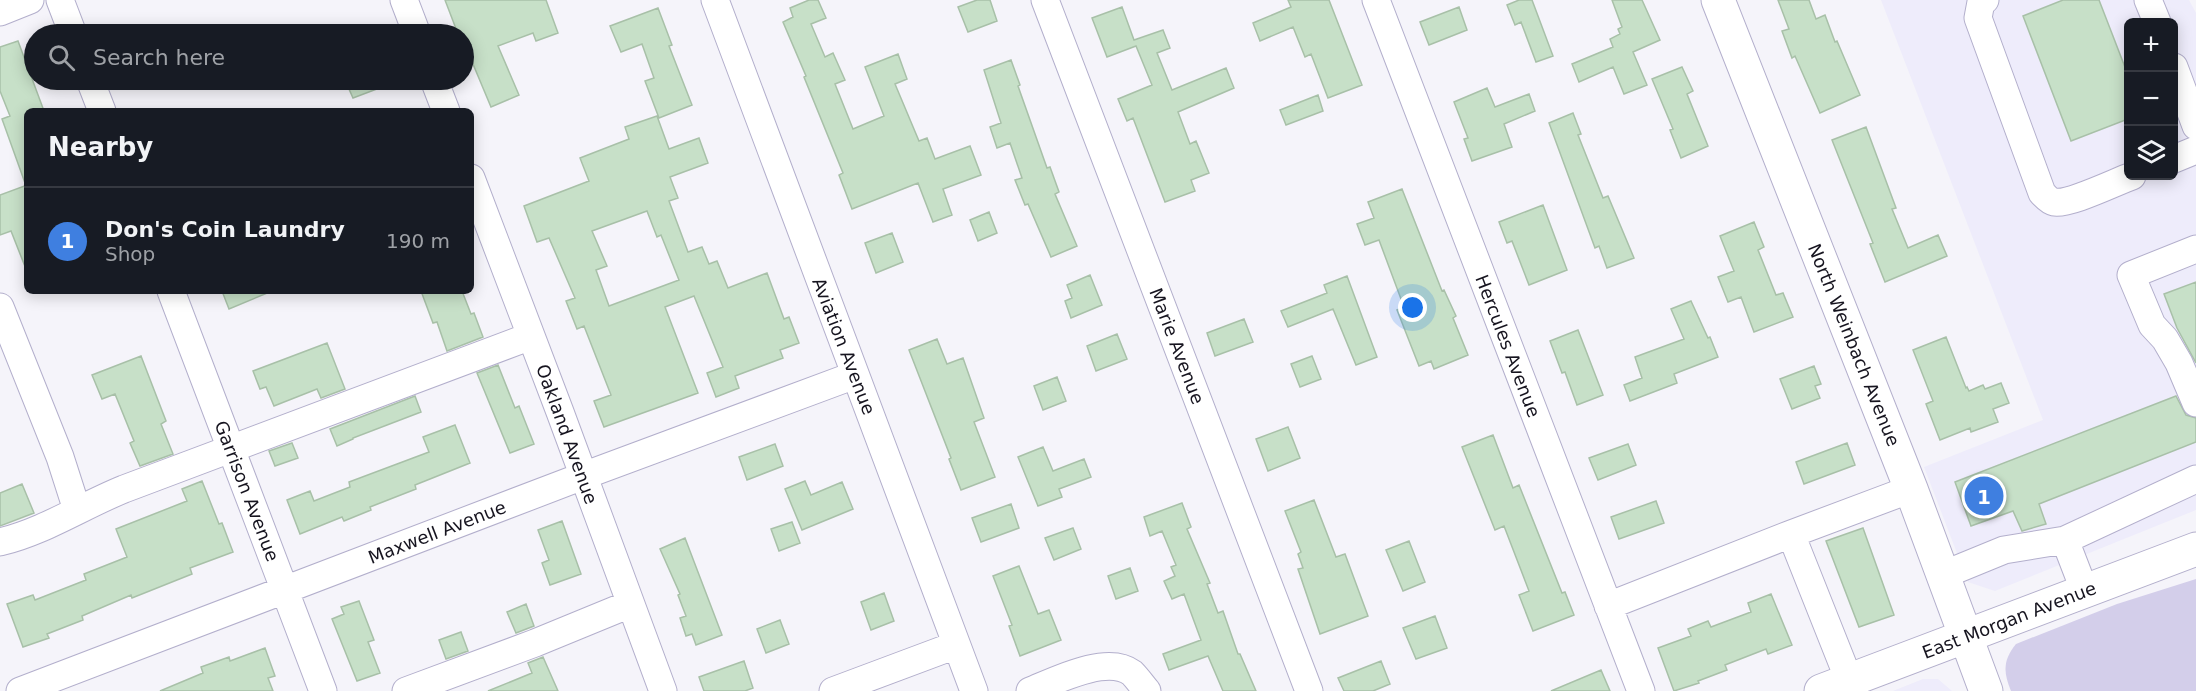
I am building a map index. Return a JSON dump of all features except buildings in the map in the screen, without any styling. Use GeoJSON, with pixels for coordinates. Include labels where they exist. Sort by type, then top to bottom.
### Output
{"type":"FeatureCollection","features":[{"type":"Feature","properties":{"kind":"main road","name":"North Weinbach Avenue"},"geometry":{"type":"LineString","coordinates":[[1718,0],[1911,489],[1986,691]]}},
{"type":"Feature","properties":{"kind":"main road","name":"East Morgan Avenue"},"geometry":{"type":"LineString","coordinates":[[1835,686],[2196,549]]}},
{"type":"Feature","properties":{"kind":"street"},"geometry":{"type":"LineString","coordinates":[[0,12],[30,0]]}},
{"type":"Feature","properties":{"kind":"street"},"geometry":{"type":"LineString","coordinates":[[60,0],[69,24]]}},
{"type":"Feature","properties":{"kind":"street"},"geometry":{"type":"LineString","coordinates":[[404,0],[413,24]]}},
{"type":"Feature","properties":{"kind":"street","name":"Aviation Avenue"},"geometry":{"type":"LineString","coordinates":[[715,0],[974,691]]}},
{"type":"Feature","properties":{"kind":"street","name":"Marie Avenue"},"geometry":{"type":"LineString","coordinates":[[1045,0],[1309,691]]}},
{"type":"Feature","properties":{"kind":"street","name":"Hercules Avenue"},"geometry":{"type":"LineString","coordinates":[[1376,0],[1641,691]]}},
{"type":"Feature","properties":{"kind":"street"},"geometry":{"type":"LineString","coordinates":[[1985,0],[1981,2],[1978,18],[2042,193],[2048,200],[2055,202],[2070,200],[2124,179]]}},
{"type":"Feature","properties":{"kind":"street"},"geometry":{"type":"LineString","coordinates":[[2148,0],[2155,18]]}},
{"type":"Feature","properties":{"kind":"street"},"geometry":{"type":"LineString","coordinates":[[2176,72],[2196,126]]}},
{"type":"Feature","properties":{"kind":"street"},"geometry":{"type":"LineString","coordinates":[[94,90],[101,108]]}},
{"type":"Feature","properties":{"kind":"street"},"geometry":{"type":"LineString","coordinates":[[438,90],[445,108]]}},
{"type":"Feature","properties":{"kind":"street"},"geometry":{"type":"LineString","coordinates":[[2178,157],[2196,150]]}},
{"type":"Feature","properties":{"kind":"street","name":"Oakland Avenue"},"geometry":{"type":"LineString","coordinates":[[474,186],[663,691]]}},
{"type":"Feature","properties":{"kind":"street"},"geometry":{"type":"LineString","coordinates":[[2196,249],[2131,275],[2152,325],[2165,339],[2179,363],[2196,403]]}},
{"type":"Feature","properties":{"kind":"street","name":"Garrison Avenue"},"geometry":{"type":"LineString","coordinates":[[172,294],[323,691]]}},
{"type":"Feature","properties":{"kind":"street"},"geometry":{"type":"LineString","coordinates":[[0,307],[60,457],[77,510]]}},
{"type":"Feature","properties":{"kind":"street"},"geometry":{"type":"LineString","coordinates":[[0,542],[48,526],[124,489],[531,336]]}},
{"type":"Feature","properties":{"kind":"street","name":"Maxwell Avenue"},"geometry":{"type":"LineString","coordinates":[[20,691],[583,476],[855,375]]}},
{"type":"Feature","properties":{"kind":"street"},"geometry":{"type":"LineString","coordinates":[[1943,574],[2004,550],[2065,540],[2196,479]]}},
{"type":"Feature","properties":{"kind":"street"},"geometry":{"type":"LineString","coordinates":[[1608,606],[1911,489]]}},
{"type":"Feature","properties":{"kind":"street"},"geometry":{"type":"LineString","coordinates":[[1791,534],[1835,686]]}},
{"type":"Feature","properties":{"kind":"street"},"geometry":{"type":"LineString","coordinates":[[2065,540],[2085,592]]}},
{"type":"Feature","properties":{"kind":"street"},"geometry":{"type":"LineString","coordinates":[[406,691],[630,604]]}},
{"type":"Feature","properties":{"kind":"street"},"geometry":{"type":"LineString","coordinates":[[833,691],[956,645]]}},
{"type":"Feature","properties":{"kind":"street"},"geometry":{"type":"LineString","coordinates":[[1030,691],[1076,673],[1116,666],[1131,673],[1147,691]]}},
{"type":"Feature","properties":{"kind":"shaded area"},"geometry":{"type":"Polygon","coordinates":[[[1881,0],[2189,0],[2196,13],[2196,510],[1995,591],[1968,582],[1924,467],[2043,420],[1881,0]]]}},
{"type":"Feature","properties":{"kind":"shaded area"},"geometry":{"type":"Polygon","coordinates":[[[2196,579],[2196,691],[2011,691],[2006,666],[2009,655],[2016,644],[2117,604],[2196,579]]]}},
{"type":"Feature","properties":{"kind":"shaded area"},"geometry":{"type":"Polygon","coordinates":[[[1923,679],[1938,679],[1952,691],[1893,691],[1923,679]]]}},
{"type":"Feature","properties":{"kind":"place","name":"Don's Coin Laundry"},"geometry":{"type":"Point","coordinates":[1984,496]}}]}
